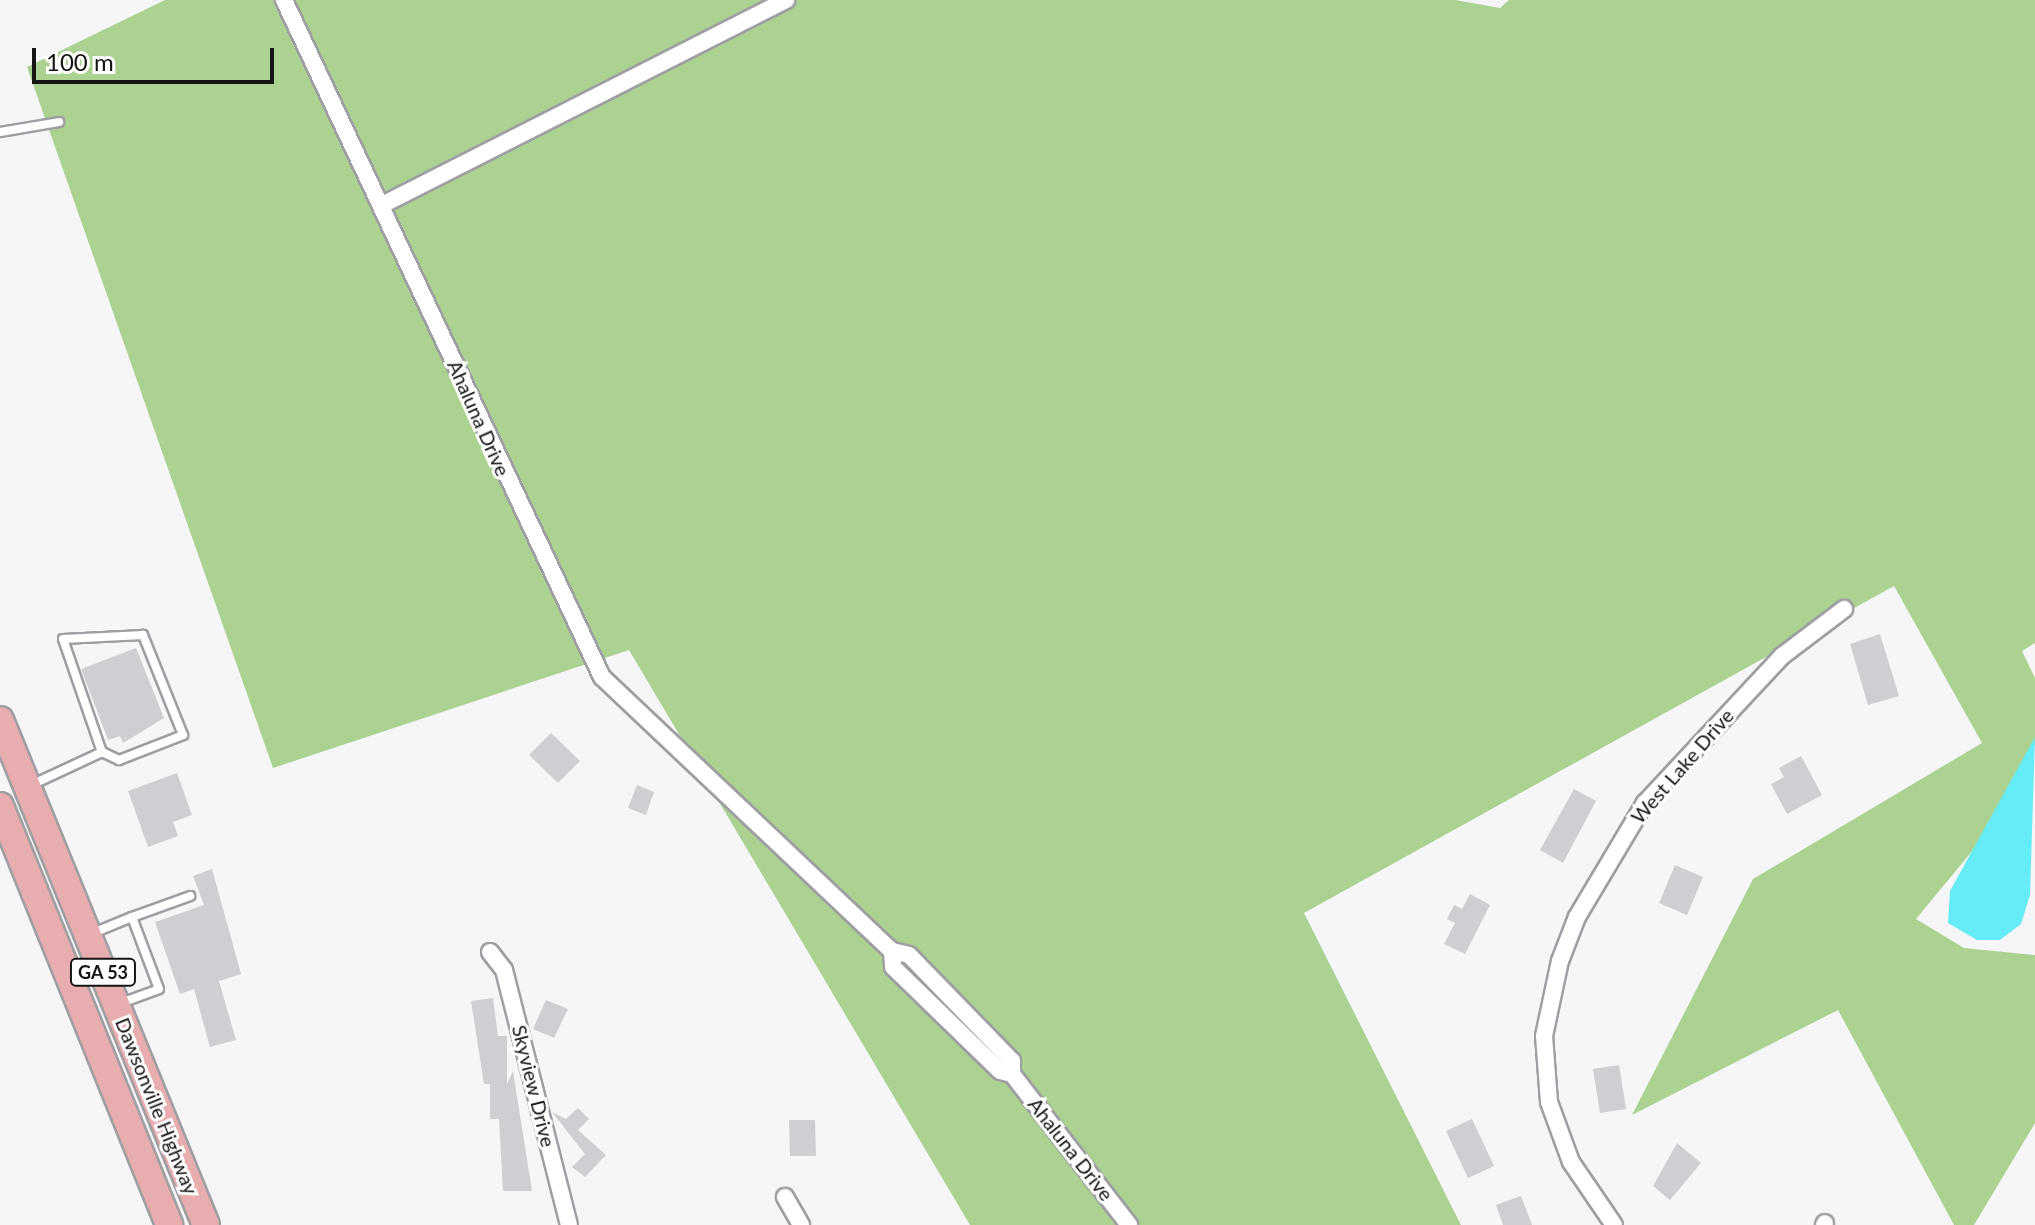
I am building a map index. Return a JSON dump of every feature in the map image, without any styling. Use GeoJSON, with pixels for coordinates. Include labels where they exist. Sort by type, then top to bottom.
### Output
{"type":"FeatureCollection","features":[{"type":"Feature","properties":{"kind":"main road","name":"Dawsonville Highway"},"geometry":{"type":"LineString","coordinates":[[0,720],[206,1225]]}},
{"type":"Feature","properties":{"kind":"main road","name":"Dawsonville Highway"},"geometry":{"type":"LineString","coordinates":[[0,806],[169,1225]]}},
{"type":"Feature","properties":{"kind":"street","name":"Ahaluna Drive"},"geometry":{"type":"LineString","coordinates":[[284,0],[384,204],[602,677],[892,951],[893,967],[1000,1071],[1012,1074],[1129,1225]]}},
{"type":"Feature","properties":{"kind":"street"},"geometry":{"type":"LineString","coordinates":[[384,204],[786,0]]}},
{"type":"Feature","properties":{"kind":"street","name":"West Lake Drive"},"geometry":{"type":"LineString","coordinates":[[1614,1225],[1571,1162],[1549,1102],[1544,1036],[1560,961],[1584,904],[1645,803],[1782,656],[1844,609]]}},
{"type":"Feature","properties":{"kind":"street","name":"Skyview Drive"},"geometry":{"type":"LineString","coordinates":[[490,952],[504,970],[569,1225]]}},
{"type":"Feature","properties":{"kind":"street"},"geometry":{"type":"LineString","coordinates":[[785,1197],[801,1225]]}},
{"type":"Feature","properties":{"kind":"lane"},"geometry":{"type":"LineString","coordinates":[[0,132],[59,122]]}},
{"type":"Feature","properties":{"kind":"lane"},"geometry":{"type":"LineString","coordinates":[[28,786],[102,752],[119,760],[183,735],[143,635],[63,639],[102,752]]}},
{"type":"Feature","properties":{"kind":"lane"},"geometry":{"type":"LineString","coordinates":[[88,935],[190,896]]}},
{"type":"Feature","properties":{"kind":"lane"},"geometry":{"type":"LineString","coordinates":[[116,1005],[159,989],[132,917]]}},
{"type":"Feature","properties":{"kind":"green space"},"geometry":{"type":"Polygon","coordinates":[[[165,0],[1455,0],[1500,8],[1509,0],[2035,0],[2035,643],[2022,651],[2035,678],[2035,744],[2011,804],[1916,919],[1964,948],[2035,955],[2035,1123],[1974,1225],[1954,1225],[1838,1010],[1632,1115],[1753,879],[1982,743],[1894,586],[1304,913],[1461,1225],[970,1225],[629,650],[273,768],[27,67],[165,0]]]}},
{"type":"Feature","properties":{"kind":"water"},"geometry":{"type":"Polygon","coordinates":[[[2035,737],[2030,895],[2021,924],[2000,940],[1977,940],[1948,923],[1950,891],[2035,737]]]}},
{"type":"Feature","properties":{"kind":"building"},"geometry":{"type":"Polygon","coordinates":[[[1880,634],[1899,696],[1868,705],[1850,644],[1880,634]]]}},
{"type":"Feature","properties":{"kind":"building"},"geometry":{"type":"Polygon","coordinates":[[[136,648],[164,718],[123,743],[120,736],[108,740],[81,669],[136,648]]]}},
{"type":"Feature","properties":{"kind":"building"},"geometry":{"type":"Polygon","coordinates":[[[551,733],[580,761],[558,783],[529,755],[551,733]]]}},
{"type":"Feature","properties":{"kind":"building"},"geometry":{"type":"Polygon","coordinates":[[[1801,756],[1822,795],[1787,814],[1771,784],[1784,777],[1779,768],[1801,756]]]}},
{"type":"Feature","properties":{"kind":"building"},"geometry":{"type":"Polygon","coordinates":[[[177,773],[192,815],[173,822],[178,836],[148,847],[128,791],[177,773]]]}},
{"type":"Feature","properties":{"kind":"building"},"geometry":{"type":"Polygon","coordinates":[[[637,785],[654,792],[646,815],[628,808],[637,785]]]}},
{"type":"Feature","properties":{"kind":"building"},"geometry":{"type":"Polygon","coordinates":[[[1574,789],[1596,801],[1563,863],[1540,850],[1574,789]]]}},
{"type":"Feature","properties":{"kind":"building"},"geometry":{"type":"Polygon","coordinates":[[[1675,865],[1703,877],[1687,915],[1659,903],[1675,865]]]}},
{"type":"Feature","properties":{"kind":"building"},"geometry":{"type":"Polygon","coordinates":[[[212,869],[241,974],[219,981],[236,1040],[210,1047],[194,989],[180,994],[155,922],[204,905],[193,876],[212,869]]]}},
{"type":"Feature","properties":{"kind":"building"},"geometry":{"type":"Polygon","coordinates":[[[1470,894],[1490,905],[1465,954],[1444,944],[1455,923],[1447,919],[1454,905],[1462,909],[1470,894]]]}},
{"type":"Feature","properties":{"kind":"building"},"geometry":{"type":"Polygon","coordinates":[[[493,998],[498,1036],[507,1036],[507,1084],[513,1071],[532,1191],[503,1191],[499,1119],[490,1119],[490,1084],[484,1084],[471,1001],[493,998]]]}},
{"type":"Feature","properties":{"kind":"building"},"geometry":{"type":"Polygon","coordinates":[[[546,1000],[568,1009],[554,1038],[533,1029],[546,1000]]]}},
{"type":"Feature","properties":{"kind":"building"},"geometry":{"type":"Polygon","coordinates":[[[1619,1065],[1626,1109],[1600,1113],[1593,1069],[1619,1065]]]}},
{"type":"Feature","properties":{"kind":"building"},"geometry":{"type":"Polygon","coordinates":[[[578,1108],[589,1119],[578,1130],[606,1155],[585,1177],[572,1167],[585,1154],[552,1112],[566,1119],[578,1108]]]}},
{"type":"Feature","properties":{"kind":"building"},"geometry":{"type":"Polygon","coordinates":[[[1472,1119],[1494,1166],[1468,1178],[1446,1131],[1472,1119]]]}},
{"type":"Feature","properties":{"kind":"building"},"geometry":{"type":"Polygon","coordinates":[[[789,1120],[815,1120],[816,1156],[790,1156],[789,1120]]]}},
{"type":"Feature","properties":{"kind":"building"},"geometry":{"type":"Polygon","coordinates":[[[1677,1143],[1701,1163],[1670,1200],[1653,1186],[1677,1143]]]}},
{"type":"Feature","properties":{"kind":"building"},"geometry":{"type":"Polygon","coordinates":[[[1521,1196],[1532,1225],[1503,1225],[1496,1205],[1521,1196]]]}}]}
